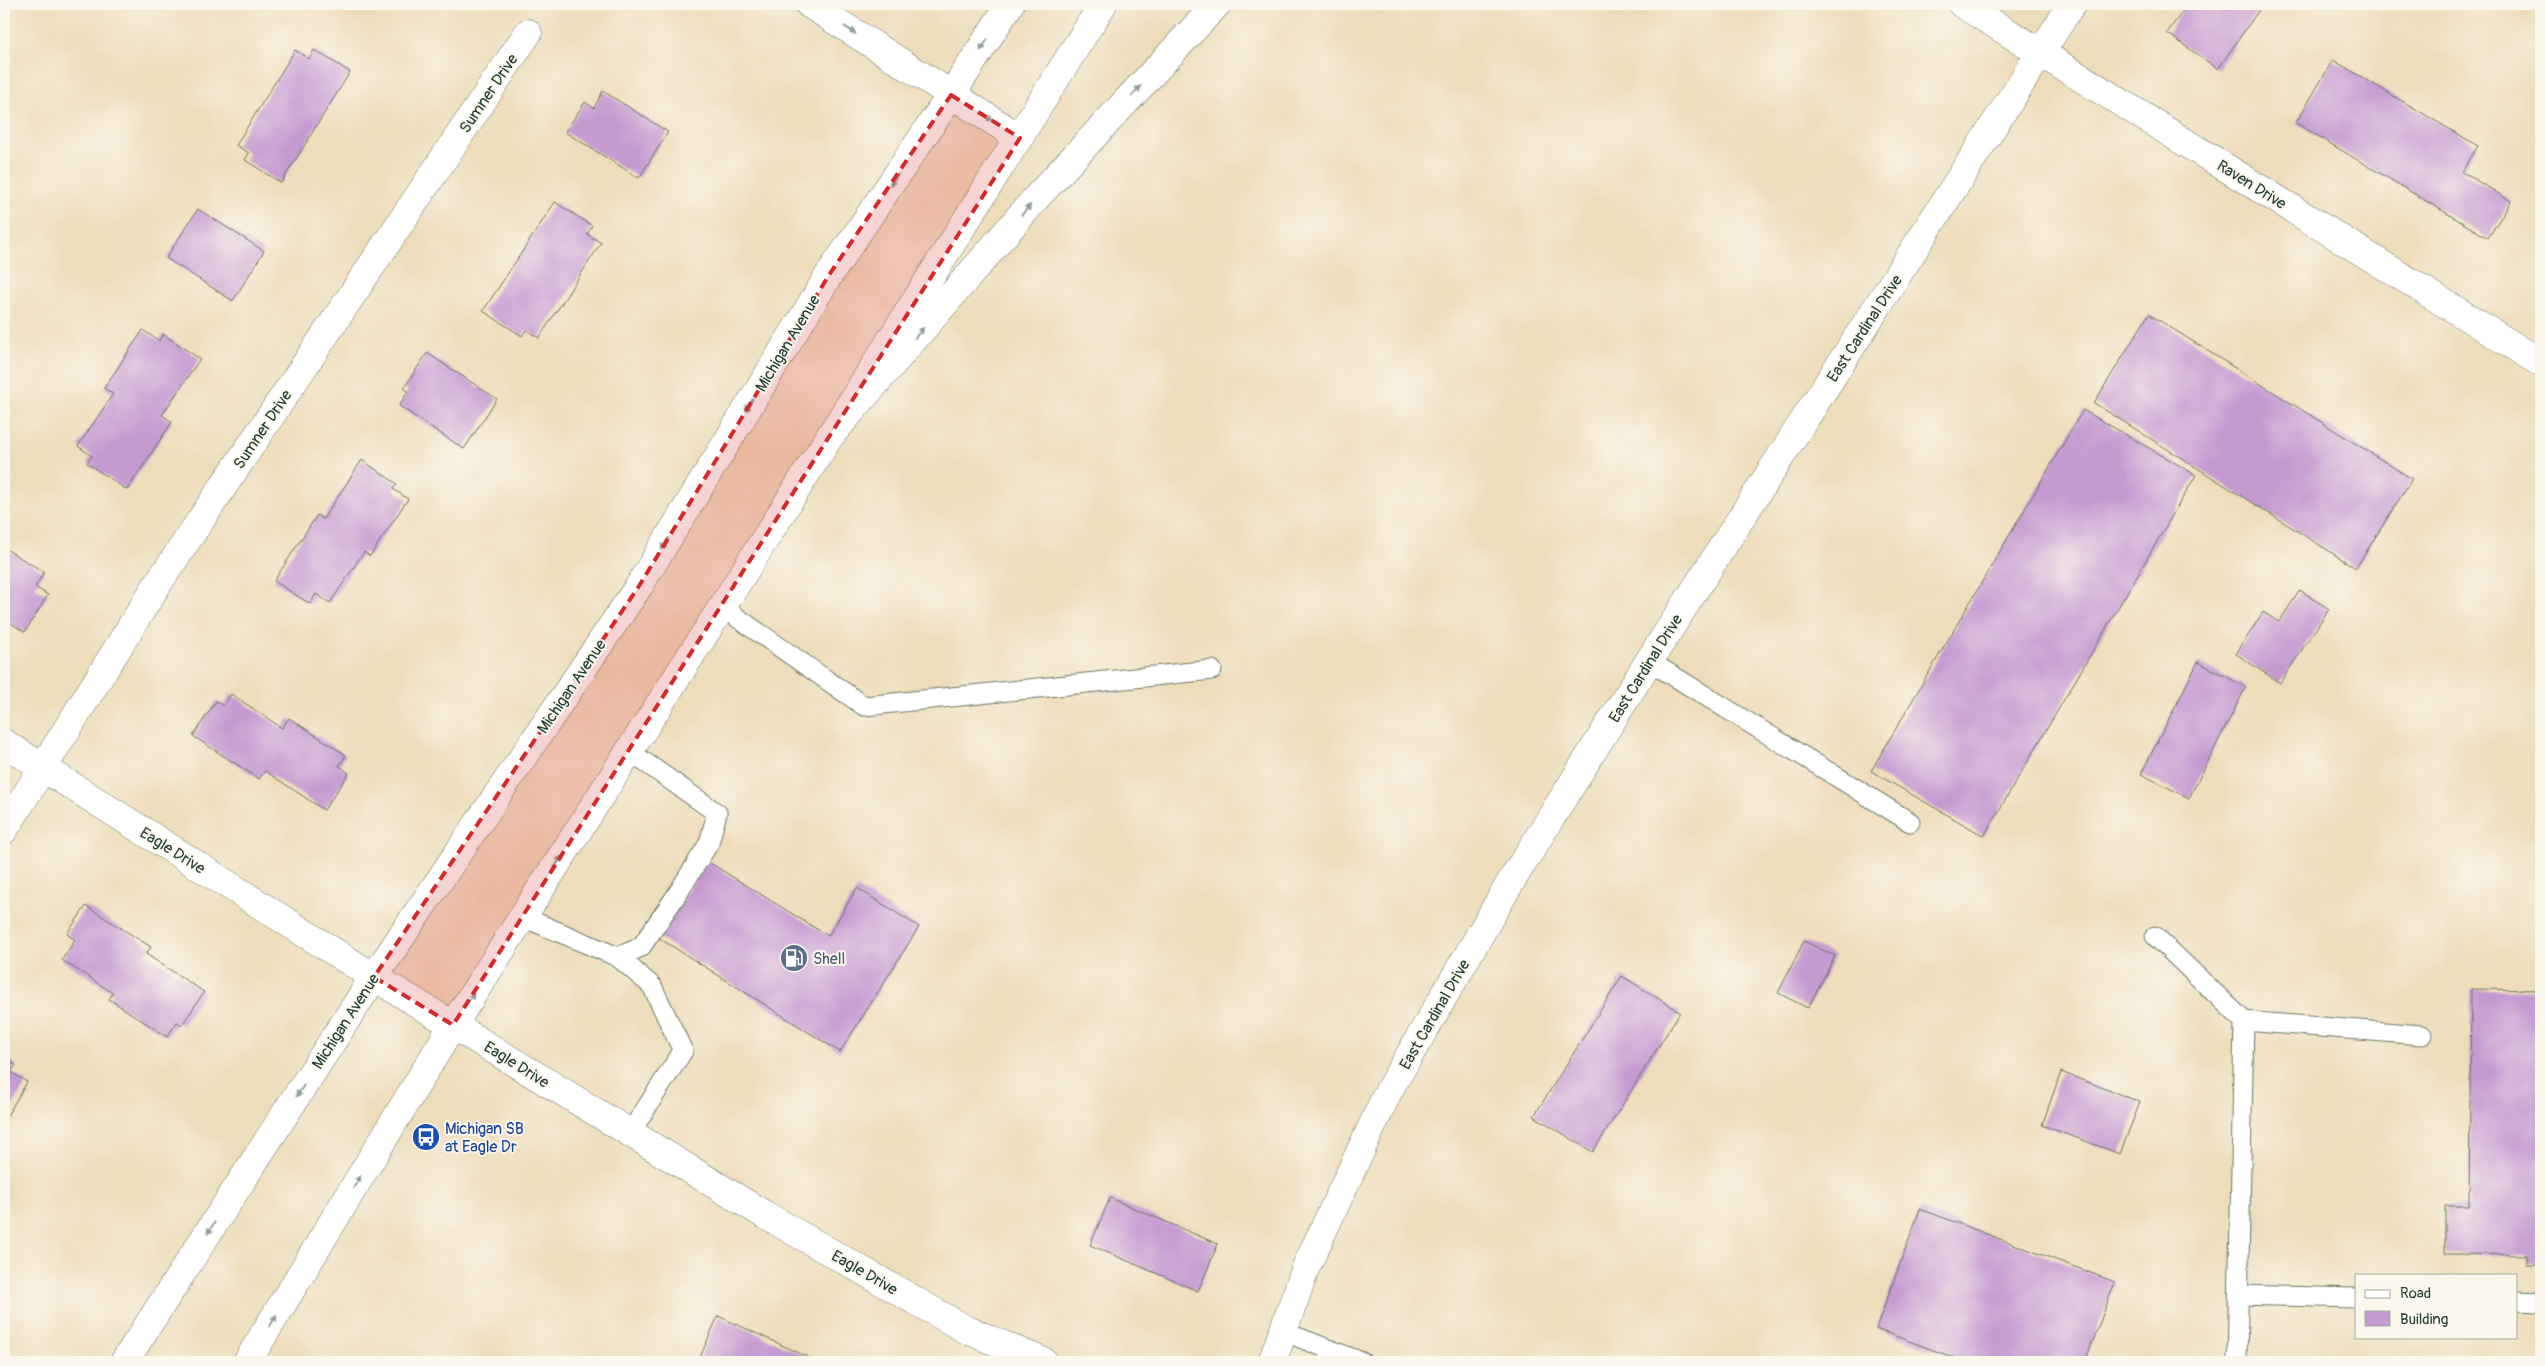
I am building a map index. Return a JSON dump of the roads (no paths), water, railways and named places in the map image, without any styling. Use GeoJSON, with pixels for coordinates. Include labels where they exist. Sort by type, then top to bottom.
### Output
{"type":"FeatureCollection","features":[{"type":"Feature","properties":{"kind":"main road"},"geometry":{"type":"LineString","coordinates":[[809,4],[1020,138]]}},
{"type":"Feature","properties":{"kind":"main road","name":"Michigan Avenue"},"geometry":{"type":"LineString","coordinates":[[124,1362],[374,977],[639,586],[829,275],[952,95],[1010,4]]}},
{"type":"Feature","properties":{"kind":"main road"},"geometry":{"type":"LineString","coordinates":[[247,1362],[453,1026],[722,607],[1103,4]]}},
{"type":"Feature","properties":{"kind":"main road"},"geometry":{"type":"LineString","coordinates":[[830,436],[1036,198],[1217,4]]}},
{"type":"Feature","properties":{"kind":"main road","name":"Raven Drive"},"geometry":{"type":"LineString","coordinates":[[1962,4],[2541,363]]}},
{"type":"Feature","properties":{"kind":"main road","name":"East Cardinal Drive"},"geometry":{"type":"LineString","coordinates":[[1272,1362],[1306,1267],[1389,1090],[1510,883],[1649,662],[2072,4]]}},
{"type":"Feature","properties":{"kind":"main road","name":"Sumner Drive"},"geometry":{"type":"LineString","coordinates":[[4,830],[157,586],[528,32]]}},
{"type":"Feature","properties":{"kind":"main road","name":"Eagle Drive"},"geometry":{"type":"LineString","coordinates":[[4,743],[453,1026],[765,1215],[965,1329],[1044,1362]]}},
{"type":"Feature","properties":{"kind":"lane"},"geometry":{"type":"LineString","coordinates":[[722,607],[864,706],[1212,670]]}},
{"type":"Feature","properties":{"kind":"lane"},"geometry":{"type":"LineString","coordinates":[[1649,662],[1910,822]]}},
{"type":"Feature","properties":{"kind":"lane"},"geometry":{"type":"LineString","coordinates":[[618,957],[640,947],[673,900],[709,843],[717,814],[629,751]]}},
{"type":"Feature","properties":{"kind":"lane"},"geometry":{"type":"LineString","coordinates":[[523,917],[618,957],[652,986],[683,1051],[630,1133]]}},
{"type":"Feature","properties":{"kind":"lane"},"geometry":{"type":"LineString","coordinates":[[2155,936],[2244,1021],[2422,1035]]}},
{"type":"Feature","properties":{"kind":"lane"},"geometry":{"type":"LineString","coordinates":[[2237,1362],[2244,1021]]}},
{"type":"Feature","properties":{"kind":"lane"},"geometry":{"type":"LineString","coordinates":[[2239,1295],[2355,1298]]}},
{"type":"Feature","properties":{"kind":"lane"},"geometry":{"type":"LineString","coordinates":[[2518,1301],[2541,1302]]}},
{"type":"Feature","properties":{"kind":"lane"},"geometry":{"type":"LineString","coordinates":[[1282,1331],[1362,1362]]}},
{"type":"Feature","properties":{"kind":"place","name":"Shell"},"geometry":{"type":"Point","coordinates":[794,958]}},
{"type":"Feature","properties":{"kind":"place","name":"Michigan SB at Eagle Dr"},"geometry":{"type":"Point","coordinates":[426,1137]}}]}
